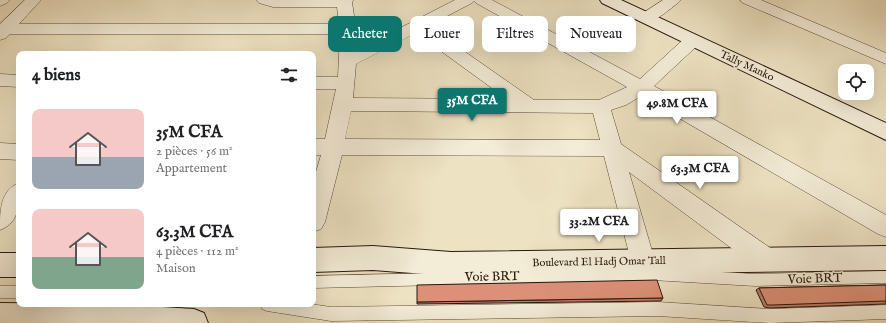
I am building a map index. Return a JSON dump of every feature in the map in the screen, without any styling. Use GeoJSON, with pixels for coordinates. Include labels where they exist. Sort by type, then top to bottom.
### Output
{"type":"FeatureCollection","features":[{"type":"Feature","properties":{"kind":"main road","name":"Tally Manko"},"geometry":{"type":"LineString","coordinates":[[608,0],[886,132]]}},
{"type":"Feature","properties":{"kind":"main road","name":"Boulevard El Hadj Omar Tall"},"geometry":{"type":"LineString","coordinates":[[316,260],[373,258],[450,264],[886,258]]}},
{"type":"Feature","properties":{"kind":"main road"},"geometry":{"type":"LineString","coordinates":[[0,265],[16,265]]}},
{"type":"Feature","properties":{"kind":"main road"},"geometry":{"type":"LineString","coordinates":[[0,317],[194,323]]}},
{"type":"Feature","properties":{"kind":"street"},"geometry":{"type":"LineString","coordinates":[[2,31],[33,0]]}},
{"type":"Feature","properties":{"kind":"street"},"geometry":{"type":"LineString","coordinates":[[264,0],[273,2],[345,1],[347,16]]}},
{"type":"Feature","properties":{"kind":"street"},"geometry":{"type":"LineString","coordinates":[[436,16],[467,0]]}},
{"type":"Feature","properties":{"kind":"street"},"geometry":{"type":"LineString","coordinates":[[481,0],[642,87],[819,187],[886,227]]}},
{"type":"Feature","properties":{"kind":"street"},"geometry":{"type":"LineString","coordinates":[[646,18],[673,0]]}},
{"type":"Feature","properties":{"kind":"street"},"geometry":{"type":"LineString","coordinates":[[748,0],[886,59]]}},
{"type":"Feature","properties":{"kind":"street"},"geometry":{"type":"LineString","coordinates":[[2,31],[328,29]]}},
{"type":"Feature","properties":{"kind":"street"},"geometry":{"type":"LineString","coordinates":[[348,61],[410,29]]}},
{"type":"Feature","properties":{"kind":"street"},"geometry":{"type":"LineString","coordinates":[[343,104],[601,107],[619,100],[642,87],[692,41]]}},
{"type":"Feature","properties":{"kind":"street"},"geometry":{"type":"LineString","coordinates":[[316,200],[323,147],[343,104],[348,52]]}},
{"type":"Feature","properties":{"kind":"street"},"geometry":{"type":"LineString","coordinates":[[454,52],[531,107]]}},
{"type":"Feature","properties":{"kind":"street"},"geometry":{"type":"LineString","coordinates":[[0,80],[16,81]]}},
{"type":"Feature","properties":{"kind":"street"},"geometry":{"type":"LineString","coordinates":[[316,83],[346,83]]}},
{"type":"Feature","properties":{"kind":"street"},"geometry":{"type":"LineString","coordinates":[[601,107],[644,261]]}},
{"type":"Feature","properties":{"kind":"street"},"geometry":{"type":"LineString","coordinates":[[323,147],[612,148],[767,260]]}},
{"type":"Feature","properties":{"kind":"street"},"geometry":{"type":"LineString","coordinates":[[0,151],[16,152]]}},
{"type":"Feature","properties":{"kind":"street"},"geometry":{"type":"LineString","coordinates":[[0,220],[16,196]]}},
{"type":"Feature","properties":{"kind":"lane","name":"Voie BRT"},"geometry":{"type":"LineString","coordinates":[[316,282],[652,274],[755,280],[886,277]]}},
{"type":"Feature","properties":{"kind":"lane"},"geometry":{"type":"LineString","coordinates":[[0,292],[16,292]]}},
{"type":"Feature","properties":{"kind":"lane"},"geometry":{"type":"LineString","coordinates":[[286,307],[331,314],[658,309],[770,316],[886,312]]}},
{"type":"Feature","properties":{"kind":"building"},"geometry":{"type":"Polygon","coordinates":[[[657,280],[663,298],[417,302],[417,285],[657,280]]]}},
{"type":"Feature","properties":{"kind":"building"},"geometry":{"type":"Polygon","coordinates":[[[886,285],[886,301],[773,305],[767,305],[759,288],[886,285]]]}}]}
